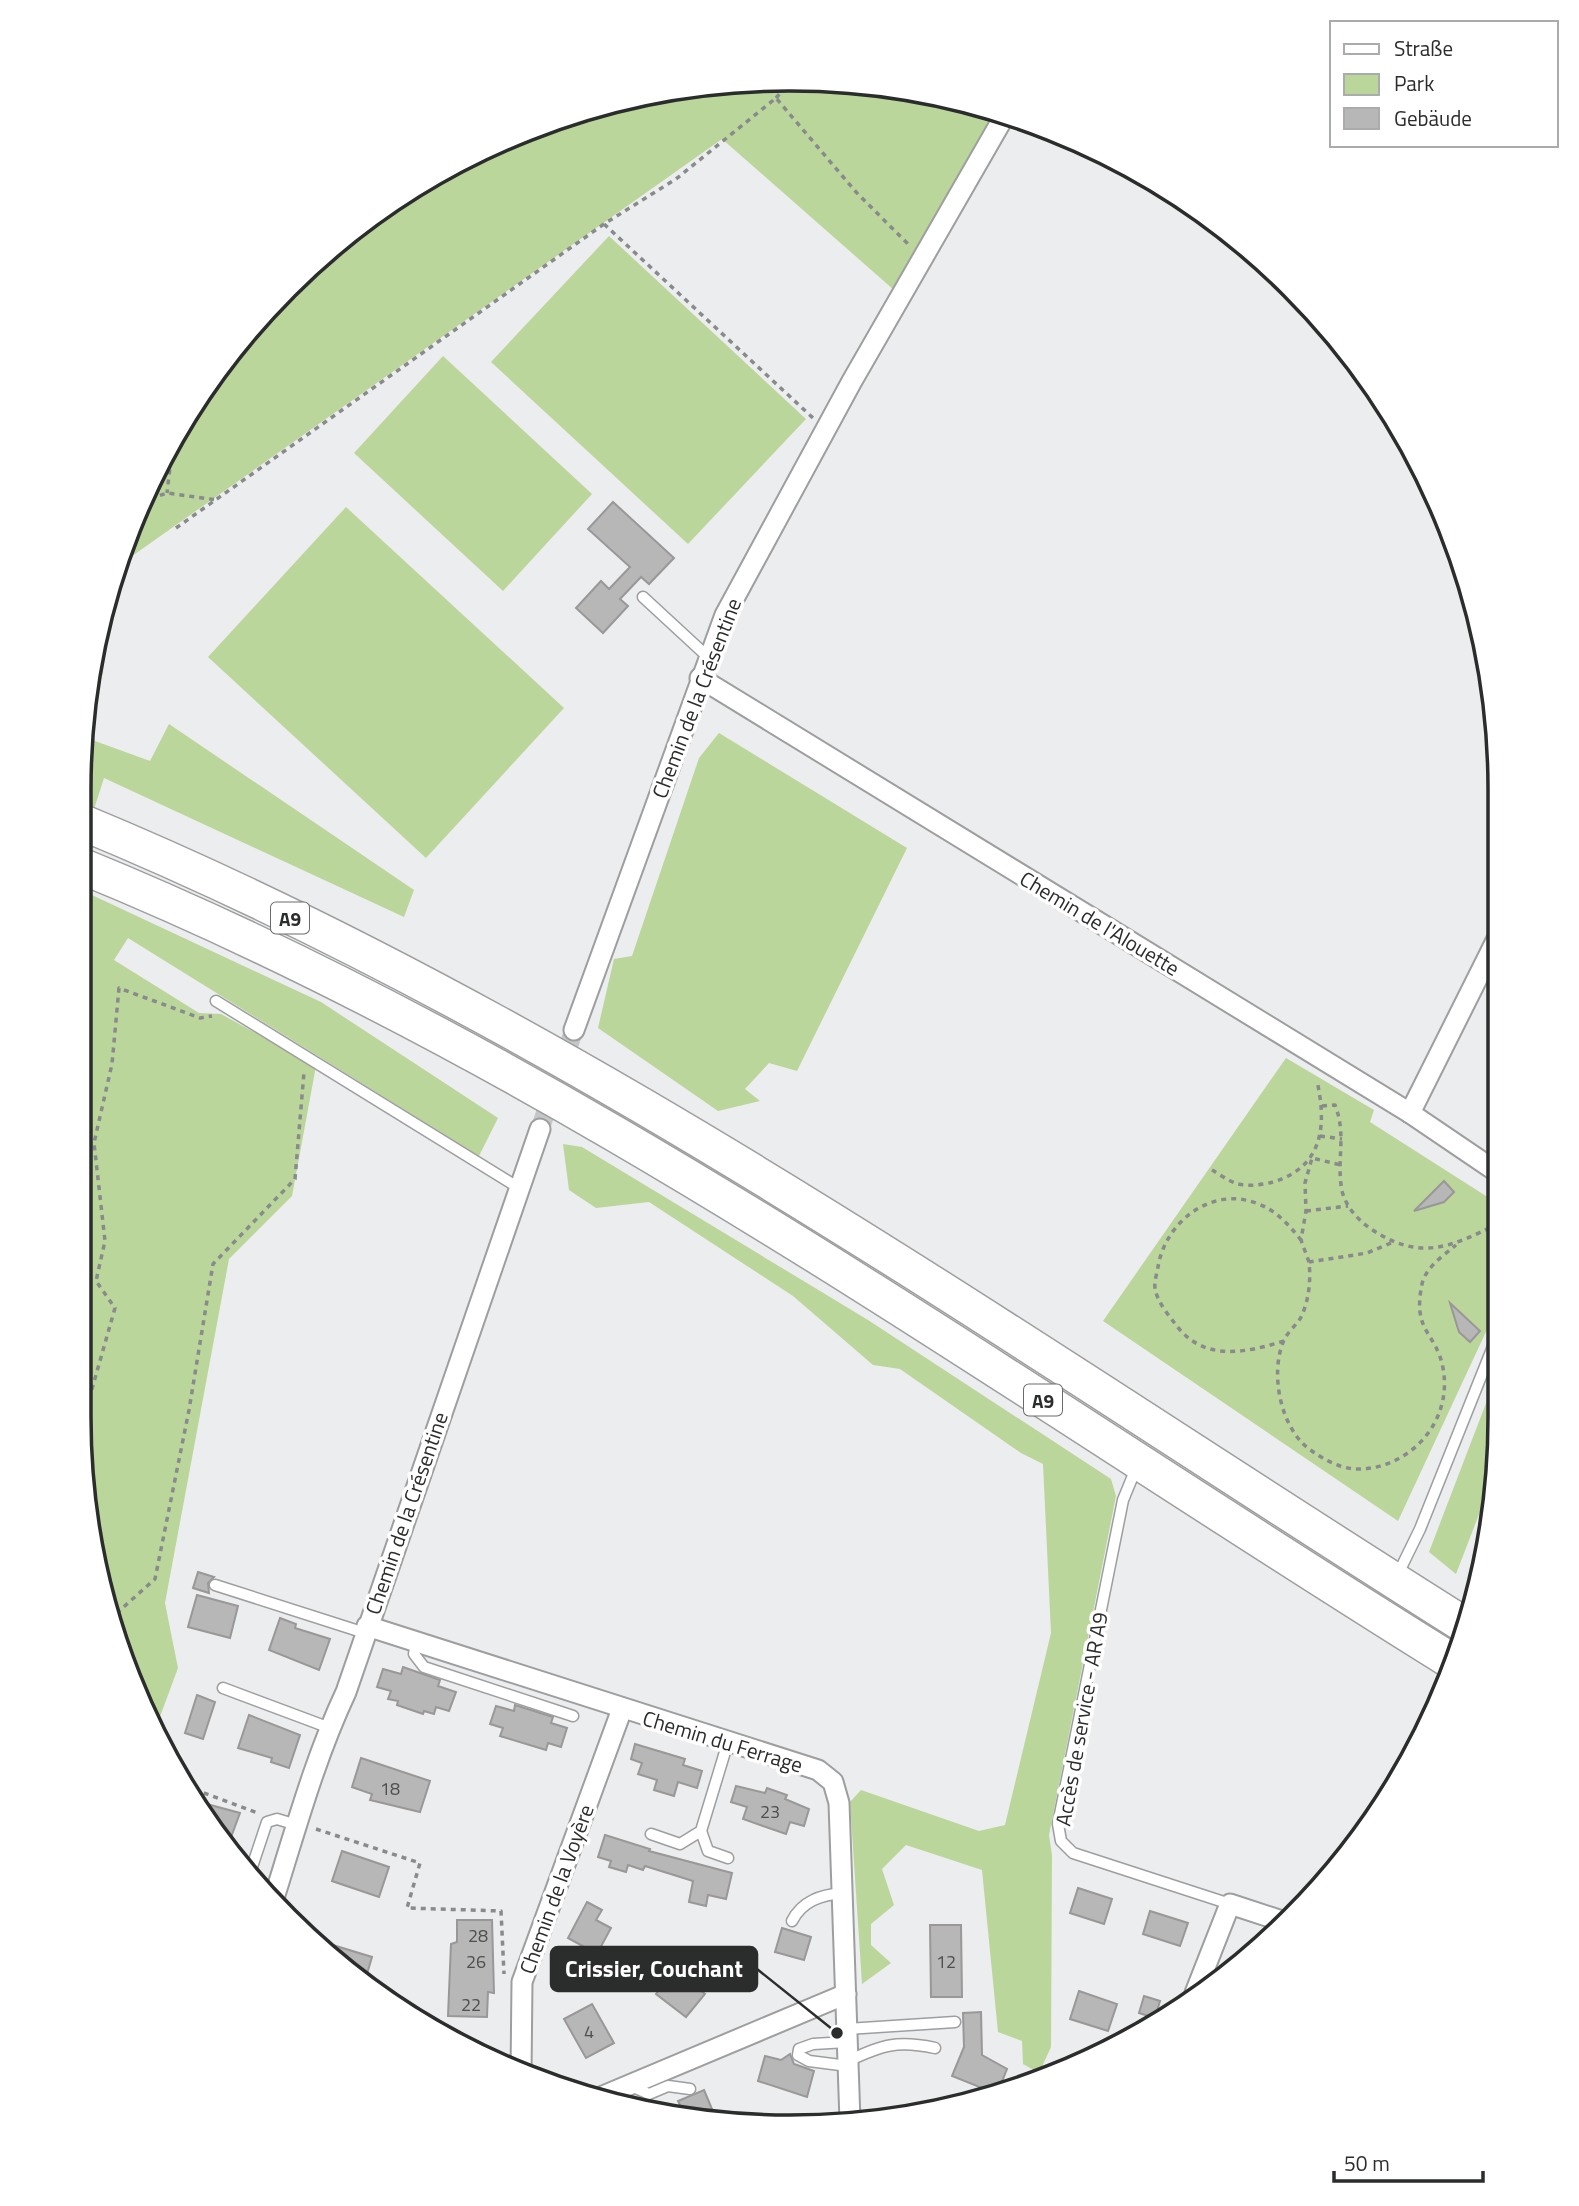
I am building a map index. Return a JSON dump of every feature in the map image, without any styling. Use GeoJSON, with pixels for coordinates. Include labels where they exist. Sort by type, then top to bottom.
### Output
{"type":"FeatureCollection","features":[{"type":"Feature","properties":{"kind":"highway","name":"A9"},"geometry":{"type":"LineString","coordinates":[[91,827],[296,921],[590,1078],[876,1250],[1457,1620]]}},
{"type":"Feature","properties":{"kind":"highway","name":"A9"},"geometry":{"type":"LineString","coordinates":[[91,870],[279,955],[491,1065],[774,1231],[1445,1657]]}},
{"type":"Feature","properties":{"kind":"street","name":"Chemin de la Crésentine"},"geometry":{"type":"LineString","coordinates":[[574,1030],[725,615],[852,381],[1000,124]]}},
{"type":"Feature","properties":{"kind":"street","name":"Chemin de l'Alouette"},"geometry":{"type":"LineString","coordinates":[[700,678],[1410,1113],[1488,1166]]}},
{"type":"Feature","properties":{"kind":"street"},"geometry":{"type":"LineString","coordinates":[[1410,1113],[1488,957]]}},
{"type":"Feature","properties":{"kind":"street","name":"Chemin de la Crésentine"},"geometry":{"type":"LineString","coordinates":[[274,1887],[330,1728],[346,1692],[540,1129]]}},
{"type":"Feature","properties":{"kind":"street","name":"Chemin du Ferrage"},"geometry":{"type":"LineString","coordinates":[[366,1630],[416,1642],[818,1770],[833,1782],[839,1803],[850,2112]]}},
{"type":"Feature","properties":{"kind":"street","name":"Chemin de la Voyère"},"geometry":{"type":"LineString","coordinates":[[521,2062],[522,1982],[622,1709]]}},
{"type":"Feature","properties":{"kind":"street"},"geometry":{"type":"LineString","coordinates":[[1199,1982],[1230,1904],[1274,1918]]}},
{"type":"Feature","properties":{"kind":"street"},"geometry":{"type":"LineString","coordinates":[[613,2092],[846,1994]]}},
{"type":"Feature","properties":{"kind":"lane"},"geometry":{"type":"LineString","coordinates":[[643,597],[708,657]]}},
{"type":"Feature","properties":{"kind":"lane"},"geometry":{"type":"LineString","coordinates":[[216,1001],[519,1188]]}},
{"type":"Feature","properties":{"kind":"lane"},"geometry":{"type":"LineString","coordinates":[[1395,1581],[1420,1529],[1488,1359]]}},
{"type":"Feature","properties":{"kind":"lane","name":"Accès de service - AR A9"},"geometry":{"type":"LineString","coordinates":[[1139,1462],[1120,1513],[1058,1824],[1061,1840],[1073,1853],[1230,1904]]}},
{"type":"Feature","properties":{"kind":"lane"},"geometry":{"type":"LineString","coordinates":[[215,1585],[366,1630]]}},
{"type":"Feature","properties":{"kind":"lane"},"geometry":{"type":"LineString","coordinates":[[416,1642],[414,1654],[424,1667],[573,1716]]}},
{"type":"Feature","properties":{"kind":"lane"},"geometry":{"type":"LineString","coordinates":[[223,1688],[330,1728]]}},
{"type":"Feature","properties":{"kind":"lane"},"geometry":{"type":"LineString","coordinates":[[728,1742],[701,1831],[708,1851],[728,1858]]}},
{"type":"Feature","properties":{"kind":"lane"},"geometry":{"type":"LineString","coordinates":[[253,1864],[267,1822],[271,1820],[298,1824]]}},
{"type":"Feature","properties":{"kind":"lane"},"geometry":{"type":"LineString","coordinates":[[651,1834],[680,1844],[701,1831]]}},
{"type":"Feature","properties":{"kind":"lane"},"geometry":{"type":"LineString","coordinates":[[792,1921],[808,1902],[842,1893]]}},
{"type":"Feature","properties":{"kind":"lane"},"geometry":{"type":"LineString","coordinates":[[847,2049],[955,2022]]}},
{"type":"Feature","properties":{"kind":"lane"},"geometry":{"type":"LineString","coordinates":[[847,2049],[908,2042],[935,2048]]}},
{"type":"Feature","properties":{"kind":"lane"},"geometry":{"type":"LineString","coordinates":[[629,2085],[649,2094],[668,2086],[690,2089]]}},
{"type":"Feature","properties":{"kind":"path"},"geometry":{"type":"LineString","coordinates":[[176,528],[604,224],[676,179],[782,91]]}},
{"type":"Feature","properties":{"kind":"path"},"geometry":{"type":"LineString","coordinates":[[776,98],[882,220],[901,240],[925,255]]}},
{"type":"Feature","properties":{"kind":"path"},"geometry":{"type":"LineString","coordinates":[[604,224],[825,430]]}},
{"type":"Feature","properties":{"kind":"path"},"geometry":{"type":"LineString","coordinates":[[167,493],[170,468]]}},
{"type":"Feature","properties":{"kind":"path"},"geometry":{"type":"LineString","coordinates":[[156,497],[167,493],[217,500]]}},
{"type":"Feature","properties":{"kind":"path"},"geometry":{"type":"LineString","coordinates":[[91,1392],[115,1308],[96,1281],[105,1241],[94,1143],[112,1064],[119,988],[200,1018],[235,1013]]}},
{"type":"Feature","properties":{"kind":"path"},"geometry":{"type":"LineString","coordinates":[[119,1611],[155,1579],[189,1410],[213,1265],[295,1179],[305,1060]]}},
{"type":"Feature","properties":{"kind":"path"},"geometry":{"type":"LineString","coordinates":[[1301,1240],[1306,1211],[1305,1183],[1320,1136],[1322,1107],[1317,1081]]}},
{"type":"Feature","properties":{"kind":"path"},"geometry":{"type":"LineString","coordinates":[[1322,1107],[1335,1105],[1342,1124],[1340,1166],[1343,1192],[1348,1206],[1363,1224],[1391,1243],[1425,1250],[1456,1245]]}},
{"type":"Feature","properties":{"kind":"path"},"geometry":{"type":"LineString","coordinates":[[1320,1136],[1342,1139]]}},
{"type":"Feature","properties":{"kind":"path"},"geometry":{"type":"LineString","coordinates":[[1312,1158],[1340,1166]]}},
{"type":"Feature","properties":{"kind":"path"},"geometry":{"type":"LineString","coordinates":[[1212,1170],[1237,1184],[1263,1185],[1286,1178],[1312,1158]]}},
{"type":"Feature","properties":{"kind":"path"},"geometry":{"type":"LineString","coordinates":[[1284,1341],[1230,1354],[1208,1350],[1180,1331],[1163,1309],[1155,1287],[1166,1239],[1184,1217],[1208,1203],[1254,1202],[1273,1211],[1301,1240],[1309,1262],[1308,1294],[1300,1318],[1284,1341],[1279,1394],[1289,1424],[1306,1447],[1329,1463],[1357,1470],[1386,1467],[1414,1451],[1435,1424],[1443,1399],[1444,1369],[1435,1345],[1422,1328],[1419,1307],[1422,1281],[1433,1265],[1456,1245],[1488,1229]]}},
{"type":"Feature","properties":{"kind":"path"},"geometry":{"type":"LineString","coordinates":[[1306,1211],[1348,1206]]}},
{"type":"Feature","properties":{"kind":"path"},"geometry":{"type":"LineString","coordinates":[[1309,1262],[1367,1253],[1391,1243]]}},
{"type":"Feature","properties":{"kind":"path"},"geometry":{"type":"LineString","coordinates":[[201,1792],[271,1820]]}},
{"type":"Feature","properties":{"kind":"path"},"geometry":{"type":"LineString","coordinates":[[298,1824],[420,1863],[407,1909],[501,1911],[503,1980]]}},
{"type":"Feature","properties":{"kind":"green space"},"geometry":{"type":"Polygon","coordinates":[[[744,92],[835,92],[881,97],[926,104],[992,122],[894,290],[722,139],[131,557],[144,522],[185,440],[235,364],[264,329],[329,264],[364,235],[440,185],[481,163],[522,144],[609,115],[653,104],[744,92]]]}},
{"type":"Feature","properties":{"kind":"green space"},"geometry":{"type":"Polygon","coordinates":[[[609,236],[806,419],[688,544],[491,362],[609,236]]]}},
{"type":"Feature","properties":{"kind":"green space"},"geometry":{"type":"Polygon","coordinates":[[[443,356],[592,494],[503,591],[354,453],[443,356]]]}},
{"type":"Feature","properties":{"kind":"green space"},"geometry":{"type":"Polygon","coordinates":[[[346,507],[564,708],[426,858],[208,657],[346,507]]]}},
{"type":"Feature","properties":{"kind":"green space"},"geometry":{"type":"Polygon","coordinates":[[[105,651],[103,673],[99,684],[105,651]]]}},
{"type":"Feature","properties":{"kind":"green space"},"geometry":{"type":"Polygon","coordinates":[[[169,724],[414,890],[404,917],[104,778],[91,819],[92,740],[150,761],[169,724]]]}},
{"type":"Feature","properties":{"kind":"green space"},"geometry":{"type":"Polygon","coordinates":[[[719,733],[907,848],[797,1071],[769,1063],[745,1089],[760,1101],[718,1111],[598,1028],[614,959],[632,956],[699,758],[719,733]]]}},
{"type":"Feature","properties":{"kind":"green space"},"geometry":{"type":"Polygon","coordinates":[[[91,895],[321,1002],[498,1118],[479,1156],[128,938],[114,960],[199,1013],[221,1014],[316,1066],[292,1196],[229,1259],[165,1603],[178,1668],[160,1718],[128,1641],[104,1553],[97,1508],[91,1417],[91,895]]]}},
{"type":"Feature","properties":{"kind":"green space"},"geometry":{"type":"Polygon","coordinates":[[[1286,1058],[1374,1110],[1370,1122],[1488,1197],[1488,1327],[1398,1521],[1103,1321],[1286,1058]]]}},
{"type":"Feature","properties":{"kind":"green space"},"geometry":{"type":"Polygon","coordinates":[[[563,1144],[582,1147],[868,1320],[1111,1479],[1116,1496],[1049,1835],[1052,1855],[1051,2047],[1041,2068],[1034,2070],[1023,2064],[1022,2041],[998,2032],[982,1870],[906,1845],[882,1869],[894,1905],[871,1924],[871,1945],[891,1963],[862,1984],[850,1802],[861,1790],[979,1831],[1005,1825],[1051,1633],[1043,1464],[1021,1453],[900,1369],[873,1365],[793,1296],[649,1202],[596,1208],[569,1190],[563,1144]]]}},
{"type":"Feature","properties":{"kind":"green space"},"geometry":{"type":"Polygon","coordinates":[[[1488,1398],[1487,1462],[1482,1506],[1456,1574],[1429,1552],[1488,1398]]]}},
{"type":"Feature","properties":{"kind":"building"},"geometry":{"type":"Polygon","coordinates":[[[613,502],[674,558],[649,584],[641,577],[620,599],[628,606],[603,633],[576,608],[601,581],[609,589],[630,567],[588,529],[613,502]]]}},
{"type":"Feature","properties":{"kind":"building"},"geometry":{"type":"Polygon","coordinates":[[[1444,1181],[1454,1192],[1444,1202],[1414,1211],[1444,1181]]]}},
{"type":"Feature","properties":{"kind":"building"},"geometry":{"type":"Polygon","coordinates":[[[1450,1303],[1480,1331],[1470,1342],[1459,1332],[1450,1303]]]}},
{"type":"Feature","properties":{"kind":"building"},"geometry":{"type":"Polygon","coordinates":[[[198,1572],[214,1577],[208,1583],[209,1593],[193,1588],[198,1572]]]}},
{"type":"Feature","properties":{"kind":"building"},"geometry":{"type":"Polygon","coordinates":[[[197,1595],[238,1606],[230,1638],[188,1627],[197,1595]]]}},
{"type":"Feature","properties":{"kind":"building"},"geometry":{"type":"Polygon","coordinates":[[[280,1618],[296,1624],[295,1628],[330,1639],[319,1670],[269,1650],[280,1618]]]}},
{"type":"Feature","properties":{"kind":"building"},"geometry":{"type":"Polygon","coordinates":[[[403,1667],[440,1680],[438,1686],[456,1692],[449,1711],[436,1707],[434,1714],[424,1711],[423,1714],[397,1705],[398,1701],[388,1699],[391,1691],[377,1687],[383,1669],[401,1674],[403,1667]]]}},
{"type":"Feature","properties":{"kind":"building"},"geometry":{"type":"Polygon","coordinates":[[[197,1695],[215,1702],[203,1739],[185,1733],[197,1695]]]}},
{"type":"Feature","properties":{"kind":"building"},"geometry":{"type":"Polygon","coordinates":[[[515,1705],[553,1717],[551,1723],[567,1728],[561,1747],[548,1743],[546,1750],[500,1736],[503,1728],[490,1724],[496,1706],[514,1711],[515,1705]]]}},
{"type":"Feature","properties":{"kind":"building"},"geometry":{"type":"Polygon","coordinates":[[[249,1715],[300,1735],[289,1768],[271,1762],[272,1758],[238,1748],[249,1715]]]}},
{"type":"Feature","properties":{"kind":"building"},"geometry":{"type":"Polygon","coordinates":[[[635,1744],[685,1759],[683,1765],[702,1771],[697,1788],[678,1782],[674,1796],[654,1790],[657,1780],[638,1774],[642,1763],[631,1759],[635,1744]]]}},
{"type":"Feature","properties":{"kind":"building"},"geometry":{"type":"Polygon","coordinates":[[[361,1758],[430,1781],[420,1812],[370,1800],[372,1794],[352,1787],[361,1758]]]}},
{"type":"Feature","properties":{"kind":"building"},"geometry":{"type":"Polygon","coordinates":[[[736,1786],[765,1793],[767,1788],[787,1795],[785,1799],[809,1809],[804,1826],[790,1822],[786,1834],[743,1819],[747,1807],[731,1802],[736,1786]]]}},
{"type":"Feature","properties":{"kind":"building"},"geometry":{"type":"Polygon","coordinates":[[[209,1805],[240,1813],[231,1837],[209,1805]]]}},
{"type":"Feature","properties":{"kind":"building"},"geometry":{"type":"Polygon","coordinates":[[[605,1835],[650,1849],[649,1851],[732,1873],[726,1899],[708,1895],[706,1906],[689,1902],[693,1881],[645,1866],[643,1870],[628,1865],[626,1872],[609,1867],[611,1861],[598,1857],[605,1835]]]}},
{"type":"Feature","properties":{"kind":"building"},"geometry":{"type":"Polygon","coordinates":[[[342,1851],[389,1867],[379,1897],[332,1881],[342,1851]]]}},
{"type":"Feature","properties":{"kind":"building"},"geometry":{"type":"Polygon","coordinates":[[[1078,1888],[1112,1899],[1104,1924],[1070,1913],[1078,1888]]]}},
{"type":"Feature","properties":{"kind":"building"},"geometry":{"type":"Polygon","coordinates":[[[587,1902],[602,1910],[596,1920],[611,1928],[597,1954],[568,1938],[587,1902]]]}},
{"type":"Feature","properties":{"kind":"building"},"geometry":{"type":"Polygon","coordinates":[[[1150,1911],[1188,1923],[1180,1946],[1143,1934],[1150,1911]]]}},
{"type":"Feature","properties":{"kind":"building"},"geometry":{"type":"Polygon","coordinates":[[[457,1920],[492,1920],[494,1993],[488,1992],[487,2017],[448,2016],[451,1944],[457,1942],[457,1920]]]}},
{"type":"Feature","properties":{"kind":"building"},"geometry":{"type":"Polygon","coordinates":[[[930,1925],[961,1925],[962,1997],[931,1997],[930,1925]]]}},
{"type":"Feature","properties":{"kind":"building"},"geometry":{"type":"Polygon","coordinates":[[[782,1928],[811,1937],[804,1960],[775,1952],[782,1928]]]}},
{"type":"Feature","properties":{"kind":"building"},"geometry":{"type":"Polygon","coordinates":[[[332,1945],[372,1957],[367,1973],[332,1945]]]}},
{"type":"Feature","properties":{"kind":"building"},"geometry":{"type":"Polygon","coordinates":[[[674,1970],[705,1994],[686,2017],[656,1994],[674,1970]]]}},
{"type":"Feature","properties":{"kind":"building"},"geometry":{"type":"Polygon","coordinates":[[[1079,1991],[1117,2004],[1108,2031],[1070,2019],[1079,1991]]]}},
{"type":"Feature","properties":{"kind":"building"},"geometry":{"type":"Polygon","coordinates":[[[1144,1996],[1160,2001],[1157,2010],[1148,2016],[1139,2013],[1144,1996]]]}},
{"type":"Feature","properties":{"kind":"building"},"geometry":{"type":"Polygon","coordinates":[[[592,2004],[614,2043],[586,2058],[564,2019],[592,2004]]]}},
{"type":"Feature","properties":{"kind":"building"},"geometry":{"type":"Polygon","coordinates":[[[981,2012],[982,2055],[1007,2069],[1002,2082],[981,2088],[952,2076],[964,2047],[963,2013],[981,2012]]]}},
{"type":"Feature","properties":{"kind":"building"},"geometry":{"type":"Polygon","coordinates":[[[790,2054],[794,2064],[814,2071],[807,2097],[758,2081],[765,2056],[781,2060],[790,2054]]]}},
{"type":"Feature","properties":{"kind":"building"},"geometry":{"type":"Polygon","coordinates":[[[704,2090],[713,2111],[680,2106],[678,2101],[704,2090]]]}},
{"type":"Feature","properties":{"kind":"tunnel"},"geometry":{"type":"LineString","coordinates":[[540,1129],[574,1030]]}},
{"type":"Feature","properties":{"kind":"place","name":"Crissier, Couchant"},"geometry":{"type":"Point","coordinates":[837,2033]}}]}
